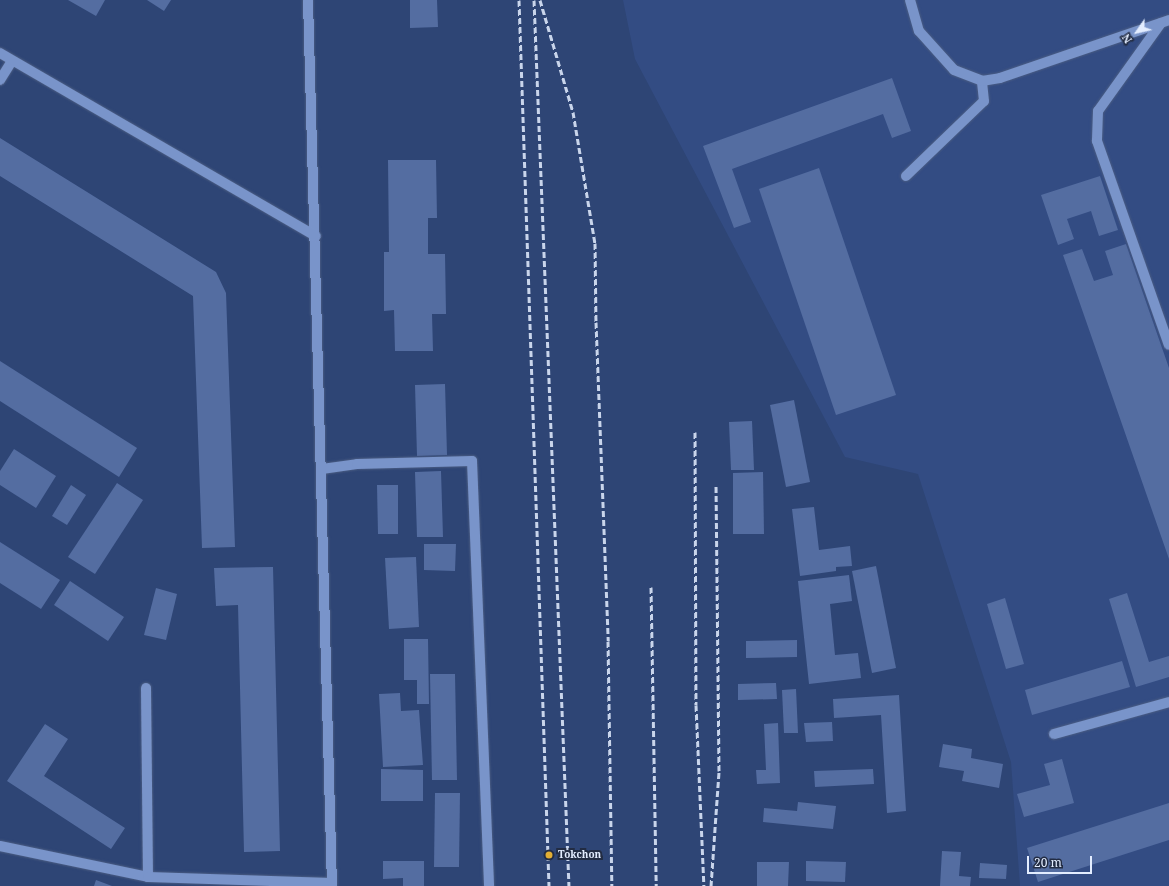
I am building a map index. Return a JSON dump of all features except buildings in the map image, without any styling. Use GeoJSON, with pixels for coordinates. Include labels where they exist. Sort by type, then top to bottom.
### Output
{"type":"FeatureCollection","features":[{"type":"Feature","properties":{"kind":"street"},"geometry":{"type":"LineString","coordinates":[[0,846],[148,877],[332,884],[316,236],[308,0]]}},
{"type":"Feature","properties":{"kind":"street"},"geometry":{"type":"LineString","coordinates":[[910,0],[919,31],[954,70],[982,81],[1000,78],[1165,21]]}},
{"type":"Feature","properties":{"kind":"street"},"geometry":{"type":"LineString","coordinates":[[1165,21],[1098,111],[1097,141],[1169,345]]}},
{"type":"Feature","properties":{"kind":"street"},"geometry":{"type":"LineString","coordinates":[[0,53],[316,236]]}},
{"type":"Feature","properties":{"kind":"street"},"geometry":{"type":"LineString","coordinates":[[0,80],[12,61]]}},
{"type":"Feature","properties":{"kind":"street"},"geometry":{"type":"LineString","coordinates":[[906,176],[984,101],[982,81]]}},
{"type":"Feature","properties":{"kind":"street"},"geometry":{"type":"LineString","coordinates":[[322,469],[357,464],[472,461],[489,886]]}},
{"type":"Feature","properties":{"kind":"street"},"geometry":{"type":"LineString","coordinates":[[146,688],[148,877]]}},
{"type":"Feature","properties":{"kind":"street"},"geometry":{"type":"LineString","coordinates":[[1054,734],[1169,702]]}},
{"type":"Feature","properties":{"kind":"shaded area"},"geometry":{"type":"Polygon","coordinates":[[[623,0],[1169,0],[1169,886],[1020,886],[1011,762],[918,474],[845,457],[635,59],[623,0]]]}},
{"type":"Feature","properties":{"kind":"railway"},"geometry":{"type":"LineString","coordinates":[[519,0],[549,886]]}},
{"type":"Feature","properties":{"kind":"railway"},"geometry":{"type":"LineString","coordinates":[[534,0],[569,886]]}},
{"type":"Feature","properties":{"kind":"railway"},"geometry":{"type":"LineString","coordinates":[[540,0],[573,112],[595,243],[596,322],[608,641],[612,886]]}},
{"type":"Feature","properties":{"kind":"railway"},"geometry":{"type":"LineString","coordinates":[[695,432],[696,705],[704,886]]}},
{"type":"Feature","properties":{"kind":"railway"},"geometry":{"type":"LineString","coordinates":[[711,886],[719,771],[716,485]]}},
{"type":"Feature","properties":{"kind":"railway"},"geometry":{"type":"LineString","coordinates":[[651,587],[656,886]]}},
{"type":"Feature","properties":{"kind":"place","name":"Tokchon"},"geometry":{"type":"Point","coordinates":[549,855]}}]}
